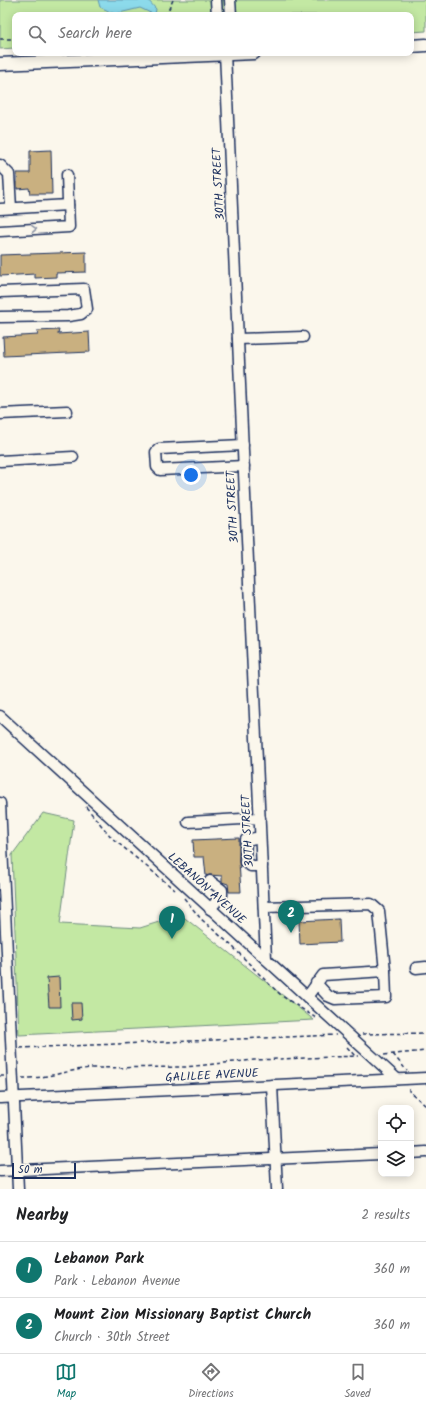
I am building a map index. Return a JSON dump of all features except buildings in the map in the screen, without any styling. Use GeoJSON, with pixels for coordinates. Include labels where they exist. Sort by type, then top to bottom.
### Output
{"type":"FeatureCollection","features":[{"type":"Feature","properties":{"kind":"main road"},"geometry":{"type":"LineString","coordinates":[[414,46],[426,45]]}},
{"type":"Feature","properties":{"kind":"main road"},"geometry":{"type":"LineString","coordinates":[[0,64],[164,56]]}},
{"type":"Feature","properties":{"kind":"street"},"geometry":{"type":"LineString","coordinates":[[216,0],[217,12]]}},
{"type":"Feature","properties":{"kind":"street"},"geometry":{"type":"LineString","coordinates":[[230,0],[231,12]]}},
{"type":"Feature","properties":{"kind":"street","name":"30TH STREET"},"geometry":{"type":"LineString","coordinates":[[225,56],[266,960]]}},
{"type":"Feature","properties":{"kind":"street"},"geometry":{"type":"LineString","coordinates":[[0,165],[9,174],[12,208]]}},
{"type":"Feature","properties":{"kind":"street"},"geometry":{"type":"LineString","coordinates":[[0,231],[69,227],[67,175]]}},
{"type":"Feature","properties":{"kind":"street"},"geometry":{"type":"LineString","coordinates":[[0,209],[68,205]]}},
{"type":"Feature","properties":{"kind":"street"},"geometry":{"type":"LineString","coordinates":[[0,292],[84,289],[87,309],[81,314],[68,316],[0,317]]}},
{"type":"Feature","properties":{"kind":"street"},"geometry":{"type":"LineString","coordinates":[[238,339],[302,337]]}},
{"type":"Feature","properties":{"kind":"street"},"geometry":{"type":"LineString","coordinates":[[0,414],[66,411]]}},
{"type":"Feature","properties":{"kind":"street"},"geometry":{"type":"LineString","coordinates":[[243,445],[159,449],[156,452],[157,467],[160,470],[244,466]]}},
{"type":"Feature","properties":{"kind":"street"},"geometry":{"type":"LineString","coordinates":[[0,461],[73,457]]}},
{"type":"Feature","properties":{"kind":"street","name":"LEBANON AVENUE"},"geometry":{"type":"LineString","coordinates":[[0,716],[397,1079]]}},
{"type":"Feature","properties":{"kind":"street"},"geometry":{"type":"LineString","coordinates":[[0,803],[18,1189]]}},
{"type":"Feature","properties":{"kind":"street"},"geometry":{"type":"LineString","coordinates":[[188,822],[260,818]]}},
{"type":"Feature","properties":{"kind":"street"},"geometry":{"type":"LineString","coordinates":[[260,837],[246,840],[245,856],[247,865],[262,866]]}},
{"type":"Feature","properties":{"kind":"street"},"geometry":{"type":"LineString","coordinates":[[210,880],[222,890],[222,895],[210,908]]}},
{"type":"Feature","properties":{"kind":"street"},"geometry":{"type":"LineString","coordinates":[[264,907],[373,904],[380,916],[386,998],[335,999],[328,996],[316,984]]}},
{"type":"Feature","properties":{"kind":"street"},"geometry":{"type":"LineString","coordinates":[[307,997],[323,975],[385,972]]}},
{"type":"Feature","properties":{"kind":"street","name":"GALILEE AVENUE"},"geometry":{"type":"LineString","coordinates":[[0,1098],[426,1078]]}},
{"type":"Feature","properties":{"kind":"street"},"geometry":{"type":"LineString","coordinates":[[272,1085],[277,1189]]}},
{"type":"Feature","properties":{"kind":"street"},"geometry":{"type":"LineString","coordinates":[[414,1153],[426,1152]]}},
{"type":"Feature","properties":{"kind":"street"},"geometry":{"type":"LineString","coordinates":[[0,1171],[378,1154]]}},
{"type":"Feature","properties":{"kind":"path"},"geometry":{"type":"LineString","coordinates":[[167,12],[173,0]]}},
{"type":"Feature","properties":{"kind":"path"},"geometry":{"type":"LineString","coordinates":[[0,39],[12,39]]}},
{"type":"Feature","properties":{"kind":"path"},"geometry":{"type":"LineString","coordinates":[[79,788],[87,810],[112,838],[176,891]]}},
{"type":"Feature","properties":{"kind":"path"},"geometry":{"type":"LineString","coordinates":[[182,895],[201,919],[227,941],[272,987],[282,996],[319,1020]]}},
{"type":"Feature","properties":{"kind":"path"},"geometry":{"type":"LineString","coordinates":[[18,1048],[336,1035],[332,1031]]}},
{"type":"Feature","properties":{"kind":"path"},"geometry":{"type":"LineString","coordinates":[[361,1034],[426,1033]]}},
{"type":"Feature","properties":{"kind":"path"},"geometry":{"type":"LineString","coordinates":[[383,1055],[426,1051]]}},
{"type":"Feature","properties":{"kind":"path"},"geometry":{"type":"LineString","coordinates":[[393,1054],[407,1071]]}},
{"type":"Feature","properties":{"kind":"path"},"geometry":{"type":"LineString","coordinates":[[19,1078],[39,1079],[78,1069],[92,1068],[185,1067],[254,1060],[360,1056]]}},
{"type":"Feature","properties":{"kind":"path"},"geometry":{"type":"LineString","coordinates":[[408,1085],[409,1091],[426,1106]]}},
{"type":"Feature","properties":{"kind":"green space"},"geometry":{"type":"Polygon","coordinates":[[[0,0],[426,0],[426,31],[414,32],[414,12],[12,12],[12,48],[0,49],[0,0]]]}},
{"type":"Feature","properties":{"kind":"green space"},"geometry":{"type":"Polygon","coordinates":[[[43,813],[74,820],[60,924],[140,928],[181,915],[314,1020],[19,1035],[12,855],[43,813]]]}},
{"type":"Feature","properties":{"kind":"water"},"geometry":{"type":"Polygon","coordinates":[[[98,0],[148,0],[156,9],[156,12],[149,12],[140,8],[123,12],[111,12],[100,7],[98,0]]]}},
{"type":"Feature","properties":{"kind":"place","name":"Mount Zion Missionary Baptist Church"},"geometry":{"type":"Point","coordinates":[291,933]}},
{"type":"Feature","properties":{"kind":"place","name":"Lebanon Park"},"geometry":{"type":"Point","coordinates":[172,939]}}]}
